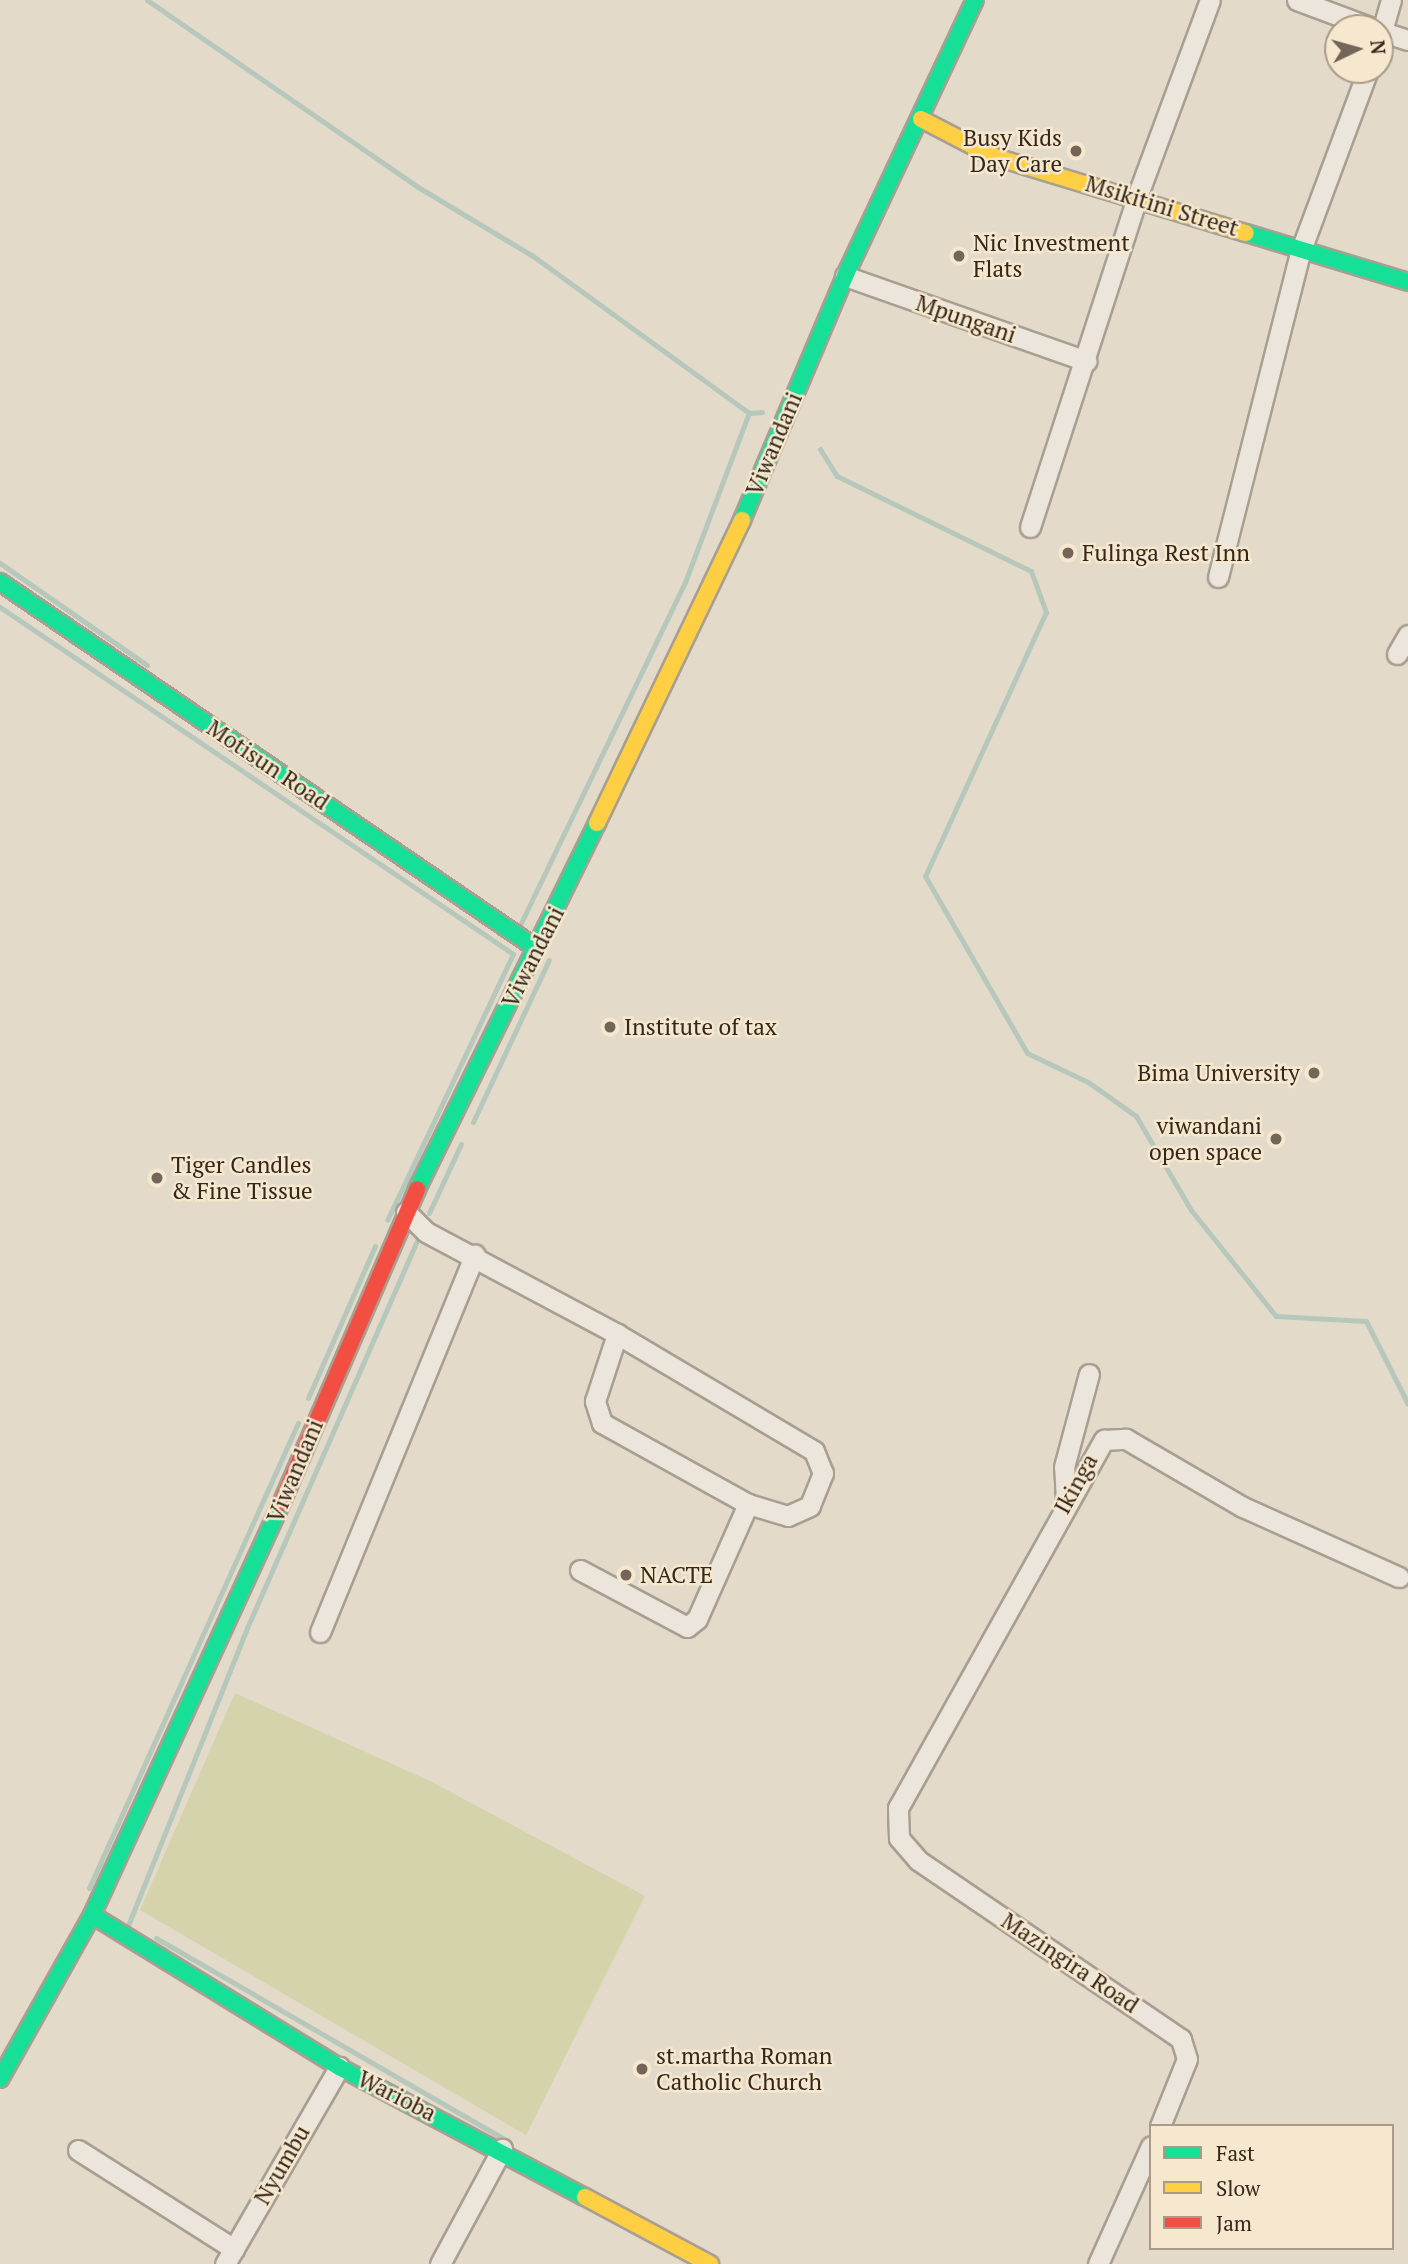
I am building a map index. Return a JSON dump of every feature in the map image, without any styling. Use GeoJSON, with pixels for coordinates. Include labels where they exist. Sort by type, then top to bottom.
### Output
{"type":"FeatureCollection","features":[{"type":"Feature","properties":{"kind":"street","name":"Viwandani"},"geometry":{"type":"LineString","coordinates":[[0,2079],[92,1915],[213,1661],[406,1212],[716,580],[845,276],[975,0]]}},
{"type":"Feature","properties":{"kind":"street"},"geometry":{"type":"LineString","coordinates":[[1031,527],[1138,197],[1210,0]]}},
{"type":"Feature","properties":{"kind":"street"},"geometry":{"type":"LineString","coordinates":[[1297,0],[1333,14]]}},
{"type":"Feature","properties":{"kind":"street"},"geometry":{"type":"LineString","coordinates":[[1218,577],[1301,250],[1363,84]]}},
{"type":"Feature","properties":{"kind":"street","name":"Msikitini Street"},"geometry":{"type":"LineString","coordinates":[[921,119],[992,156],[1138,197],[1408,282]]}},
{"type":"Feature","properties":{"kind":"street","name":"Mpungani"},"geometry":{"type":"LineString","coordinates":[[845,276],[1087,361]]}},
{"type":"Feature","properties":{"kind":"street","name":"Motisun Road"},"geometry":{"type":"LineString","coordinates":[[0,582],[536,948]]}},
{"type":"Feature","properties":{"kind":"street"},"geometry":{"type":"LineString","coordinates":[[1397,654],[1408,635]]}},
{"type":"Feature","properties":{"kind":"street"},"geometry":{"type":"LineString","coordinates":[[406,1212],[426,1232],[475,1255],[617,1334],[814,1451],[823,1473],[810,1506],[788,1516],[748,1504],[597,1417],[594,1401],[617,1334]]}},
{"type":"Feature","properties":{"kind":"street"},"geometry":{"type":"LineString","coordinates":[[320,1632],[475,1255]]}},
{"type":"Feature","properties":{"kind":"street"},"geometry":{"type":"LineString","coordinates":[[1066,1501],[1064,1467],[1089,1374]]}},
{"type":"Feature","properties":{"kind":"street","name":"Ikinga"},"geometry":{"type":"LineString","coordinates":[[896,1823],[898,1808],[1097,1445],[1113,1435],[1243,1507],[1399,1577]]}},
{"type":"Feature","properties":{"kind":"street"},"geometry":{"type":"LineString","coordinates":[[580,1570],[687,1627],[697,1619],[748,1504]]}},
{"type":"Feature","properties":{"kind":"street","name":"Mazingira Road"},"geometry":{"type":"LineString","coordinates":[[896,1823],[903,1844],[918,1860],[1181,2039],[1187,2059],[1161,2124]]}},
{"type":"Feature","properties":{"kind":"street","name":"Warioba"},"geometry":{"type":"LineString","coordinates":[[92,1915],[339,2067],[502,2149],[701,2262]]}},
{"type":"Feature","properties":{"kind":"street","name":"Nyumbu"},"geometry":{"type":"LineString","coordinates":[[229,2256],[339,2067]]}},
{"type":"Feature","properties":{"kind":"street"},"geometry":{"type":"LineString","coordinates":[[440,2264],[502,2149]]}},
{"type":"Feature","properties":{"kind":"street"},"geometry":{"type":"LineString","coordinates":[[78,2150],[229,2256]]}},
{"type":"Feature","properties":{"kind":"street"},"geometry":{"type":"LineString","coordinates":[[1098,2264],[1149,2150]]}},
{"type":"Feature","properties":{"kind":"shaded area"},"geometry":{"type":"Polygon","coordinates":[[[235,1693],[430,1781],[645,1896],[526,2135],[140,1910],[235,1693]]]}},
{"type":"Feature","properties":{"kind":"waterway"},"geometry":{"type":"LineString","coordinates":[[147,0],[418,187],[533,256],[749,413],[762,412]]}},
{"type":"Feature","properties":{"kind":"waterway"},"geometry":{"type":"LineString","coordinates":[[520,925],[685,582],[749,413]]}},
{"type":"Feature","properties":{"kind":"waterway"},"geometry":{"type":"LineString","coordinates":[[820,449],[837,476],[1031,571],[1046,612],[925,876],[1027,1053],[1088,1082],[1136,1116],[1191,1210],[1276,1316],[1366,1321],[1408,1404]]}},
{"type":"Feature","properties":{"kind":"waterway"},"geometry":{"type":"LineString","coordinates":[[0,563],[147,665]]}},
{"type":"Feature","properties":{"kind":"waterway"},"geometry":{"type":"LineString","coordinates":[[0,607],[513,954],[387,1220]]}},
{"type":"Feature","properties":{"kind":"waterway"},"geometry":{"type":"LineString","coordinates":[[473,1122],[549,960]]}},
{"type":"Feature","properties":{"kind":"waterway"},"geometry":{"type":"LineString","coordinates":[[429,1213],[461,1144]]}},
{"type":"Feature","properties":{"kind":"waterway"},"geometry":{"type":"LineString","coordinates":[[129,1923],[247,1628],[418,1239]]}},
{"type":"Feature","properties":{"kind":"waterway"},"geometry":{"type":"LineString","coordinates":[[308,1398],[375,1246]]}},
{"type":"Feature","properties":{"kind":"waterway"},"geometry":{"type":"LineString","coordinates":[[89,1888],[298,1423]]}},
{"type":"Feature","properties":{"kind":"waterway"},"geometry":{"type":"LineString","coordinates":[[156,1938],[506,2140]]}},
{"type":"Feature","properties":{"kind":"traffic: fast"},"geometry":{"type":"LineString","coordinates":[[742,520],[845,276],[975,0]]}},
{"type":"Feature","properties":{"kind":"traffic: fast"},"geometry":{"type":"LineString","coordinates":[[1246,233],[1408,282]]}},
{"type":"Feature","properties":{"kind":"traffic: fast"},"geometry":{"type":"LineString","coordinates":[[0,582],[536,948]]}},
{"type":"Feature","properties":{"kind":"traffic: fast"},"geometry":{"type":"LineString","coordinates":[[417,1189],[597,823]]}},
{"type":"Feature","properties":{"kind":"traffic: fast"},"geometry":{"type":"LineString","coordinates":[[0,2079],[92,1915],[281,1504]]}},
{"type":"Feature","properties":{"kind":"traffic: fast"},"geometry":{"type":"LineString","coordinates":[[92,1915],[339,2067],[585,2197]]}},
{"type":"Feature","properties":{"kind":"traffic: slow"},"geometry":{"type":"LineString","coordinates":[[921,119],[992,156],[1246,233]]}},
{"type":"Feature","properties":{"kind":"traffic: slow"},"geometry":{"type":"LineString","coordinates":[[597,823],[742,520]]}},
{"type":"Feature","properties":{"kind":"traffic: slow"},"geometry":{"type":"LineString","coordinates":[[585,2197],[710,2264]]}},
{"type":"Feature","properties":{"kind":"traffic: jam"},"geometry":{"type":"LineString","coordinates":[[281,1504],[417,1189]]}},
{"type":"Feature","properties":{"kind":"place","name":"Busy Kids Day Care"},"geometry":{"type":"Point","coordinates":[1076,151]}},
{"type":"Feature","properties":{"kind":"place","name":"Nic Investment Flats"},"geometry":{"type":"Point","coordinates":[959,256]}},
{"type":"Feature","properties":{"kind":"place","name":"Fulinga Rest Inn"},"geometry":{"type":"Point","coordinates":[1068,553]}},
{"type":"Feature","properties":{"kind":"place","name":"Institute of tax"},"geometry":{"type":"Point","coordinates":[610,1027]}},
{"type":"Feature","properties":{"kind":"place","name":"Bima University"},"geometry":{"type":"Point","coordinates":[1314,1073]}},
{"type":"Feature","properties":{"kind":"place","name":"viwandani open space"},"geometry":{"type":"Point","coordinates":[1276,1139]}},
{"type":"Feature","properties":{"kind":"place","name":"Tiger Candles & Fine Tissue"},"geometry":{"type":"Point","coordinates":[157,1178]}},
{"type":"Feature","properties":{"kind":"place","name":"NACTE"},"geometry":{"type":"Point","coordinates":[626,1575]}},
{"type":"Feature","properties":{"kind":"place","name":"st.martha Roman Catholic Church"},"geometry":{"type":"Point","coordinates":[642,2069]}}]}
